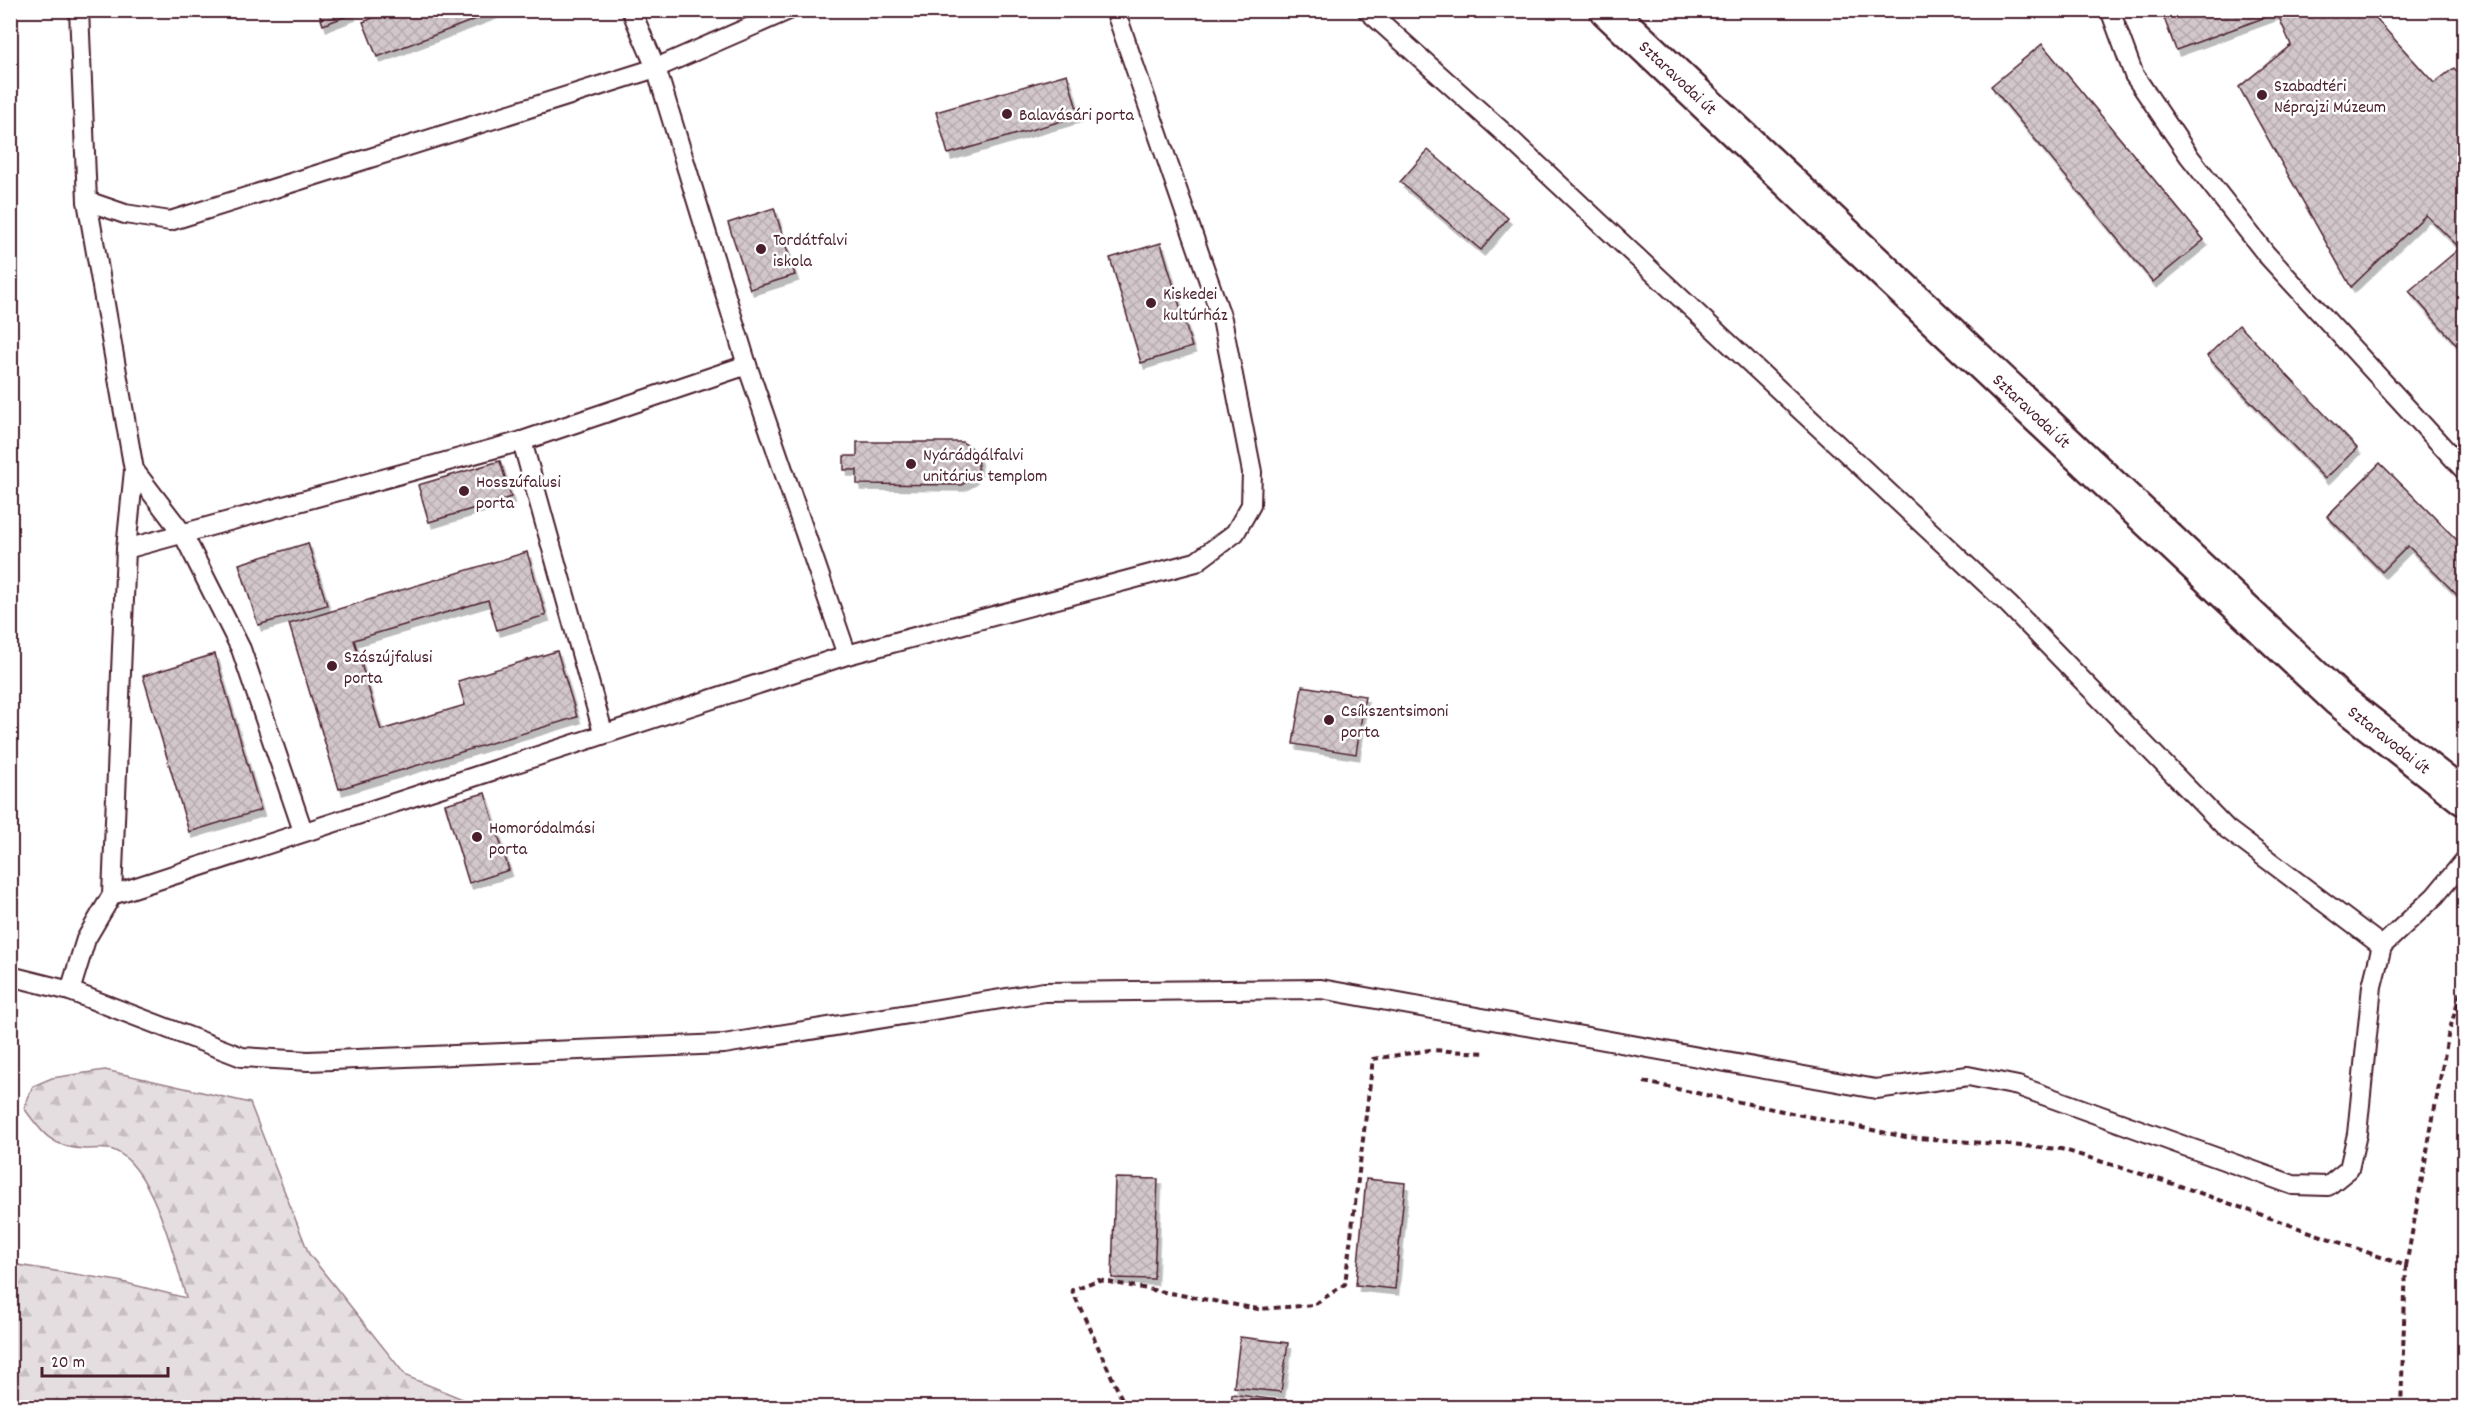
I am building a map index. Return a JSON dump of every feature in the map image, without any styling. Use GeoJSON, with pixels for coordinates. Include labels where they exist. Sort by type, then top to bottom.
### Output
{"type":"FeatureCollection","features":[{"type":"Feature","properties":{"kind":"street","name":"Sztaravodai út"},"geometry":{"type":"LineString","coordinates":[[1607,10],[2338,699],[2464,798]]}},
{"type":"Feature","properties":{"kind":"lane"},"geometry":{"type":"LineString","coordinates":[[70,991],[86,939],[112,895],[126,549],[134,470],[87,201],[79,10]]}},
{"type":"Feature","properties":{"kind":"lane"},"geometry":{"type":"LineString","coordinates":[[631,10],[656,68],[747,366],[847,655]]}},
{"type":"Feature","properties":{"kind":"lane"},"geometry":{"type":"LineString","coordinates":[[87,201],[125,214],[170,222],[656,68],[789,10]]}},
{"type":"Feature","properties":{"kind":"lane"},"geometry":{"type":"LineString","coordinates":[[112,895],[603,732],[847,655],[1196,562],[1235,533],[1251,505],[1252,472],[1222,319],[1115,10]]}},
{"type":"Feature","properties":{"kind":"lane"},"geometry":{"type":"LineString","coordinates":[[1367,10],[1504,133],[2009,604],[2227,829],[2382,946]]}},
{"type":"Feature","properties":{"kind":"lane"},"geometry":{"type":"LineString","coordinates":[[2109,10],[2134,75],[2189,156],[2266,254],[2464,470]]}},
{"type":"Feature","properties":{"kind":"lane"},"geometry":{"type":"LineString","coordinates":[[126,549],[522,441],[747,366]]}},
{"type":"Feature","properties":{"kind":"lane"},"geometry":{"type":"LineString","coordinates":[[522,441],[603,732]]}},
{"type":"Feature","properties":{"kind":"lane"},"geometry":{"type":"LineString","coordinates":[[134,470],[183,534],[241,649],[303,831]]}},
{"type":"Feature","properties":{"kind":"lane"},"geometry":{"type":"LineString","coordinates":[[10,976],[70,991],[242,1057],[308,1061],[724,1044],[1044,992],[1321,989],[1876,1089],[1968,1076],[2018,1086],[2293,1185],[2328,1186],[2349,1169],[2357,1134],[2372,986],[2382,946],[2435,896],[2464,861]]}},
{"type":"Feature","properties":{"kind":"path"},"geometry":{"type":"LineString","coordinates":[[2401,1407],[2406,1266],[2448,1036],[2464,980]]}},
{"type":"Feature","properties":{"kind":"path"},"geometry":{"type":"LineString","coordinates":[[1126,1407],[1072,1290],[1098,1280],[1258,1309],[1314,1305],[1345,1284],[1372,1059],[1430,1050],[1495,1053]]}},
{"type":"Feature","properties":{"kind":"path"},"geometry":{"type":"LineString","coordinates":[[1642,1082],[1906,1137],[2061,1149],[2180,1186],[2406,1266]]}},
{"type":"Feature","properties":{"kind":"green space"},"geometry":{"type":"Polygon","coordinates":[[[105,1070],[250,1103],[309,1254],[406,1376],[482,1407],[11,1407],[11,1264],[118,1281],[186,1298],[169,1239],[151,1193],[127,1159],[110,1149],[64,1146],[48,1137],[24,1108],[33,1086],[52,1078],[105,1070]]]}},
{"type":"Feature","properties":{"kind":"building"},"geometry":{"type":"Polygon","coordinates":[[[318,10],[350,10],[352,14],[323,25],[318,10]]]}},
{"type":"Feature","properties":{"kind":"building"},"geometry":{"type":"Polygon","coordinates":[[[393,10],[500,10],[377,57],[363,22],[393,10]]]}},
{"type":"Feature","properties":{"kind":"building"},"geometry":{"type":"Polygon","coordinates":[[[2161,10],[2368,10],[2434,83],[2454,68],[2464,80],[2464,353],[2409,291],[2460,248],[2426,215],[2351,287],[2239,87],[2291,45],[2277,13],[2176,50],[2161,10]]]}},
{"type":"Feature","properties":{"kind":"building"},"geometry":{"type":"Polygon","coordinates":[[[2042,44],[2204,240],[2153,282],[1991,86],[2042,44]]]}},
{"type":"Feature","properties":{"kind":"building","name":"Balavásári porta"},"geometry":{"type":"Polygon","coordinates":[[[1067,74],[1079,116],[948,154],[936,112],[1067,74]]]}},
{"type":"Feature","properties":{"kind":"building"},"geometry":{"type":"Polygon","coordinates":[[[1428,150],[1508,218],[1481,250],[1400,182],[1428,150]]]}},
{"type":"Feature","properties":{"kind":"building","name":"Tordátfalvi iskola"},"geometry":{"type":"Polygon","coordinates":[[[774,208],[795,275],[750,289],[728,223],[774,208]]]}},
{"type":"Feature","properties":{"kind":"building","name":"Kiskedei kultúrház"},"geometry":{"type":"Polygon","coordinates":[[[1161,243],[1192,347],[1141,363],[1110,258],[1161,243]]]}},
{"type":"Feature","properties":{"kind":"building"},"geometry":{"type":"Polygon","coordinates":[[[2239,325],[2357,448],[2325,479],[2207,356],[2239,325]]]}},
{"type":"Feature","properties":{"kind":"building","name":"Nyárádgálfalvi unitárius templom"},"geometry":{"type":"Polygon","coordinates":[[[857,442],[962,442],[972,448],[978,458],[978,470],[972,479],[961,485],[857,484],[857,470],[844,470],[844,456],[857,456],[857,442]]]}},
{"type":"Feature","properties":{"kind":"building","name":"Hosszúfalusi porta"},"geometry":{"type":"Polygon","coordinates":[[[500,461],[511,497],[429,522],[418,485],[500,461]]]}},
{"type":"Feature","properties":{"kind":"building"},"geometry":{"type":"Polygon","coordinates":[[[2380,463],[2464,547],[2464,602],[2408,546],[2382,572],[2327,516],[2380,463]]]}},
{"type":"Feature","properties":{"kind":"building"},"geometry":{"type":"Polygon","coordinates":[[[308,543],[327,605],[258,625],[239,564],[308,543]]]}},
{"type":"Feature","properties":{"kind":"building","name":"Szászújfalusi porta"},"geometry":{"type":"Polygon","coordinates":[[[527,552],[546,615],[497,630],[488,600],[354,640],[381,730],[465,705],[458,681],[557,651],[577,717],[339,789],[289,624],[527,552]]]}},
{"type":"Feature","properties":{"kind":"building"},"geometry":{"type":"Polygon","coordinates":[[[215,654],[261,810],[189,832],[143,676],[215,654]]]}},
{"type":"Feature","properties":{"kind":"building","name":"Csíkszentsimoni porta"},"geometry":{"type":"Polygon","coordinates":[[[1302,686],[1365,696],[1356,754],[1293,744],[1302,686]]]}},
{"type":"Feature","properties":{"kind":"building","name":"Homoródalmási porta"},"geometry":{"type":"Polygon","coordinates":[[[485,793],[509,870],[469,883],[445,804],[485,793]]]}},
{"type":"Feature","properties":{"kind":"building"},"geometry":{"type":"Polygon","coordinates":[[[1115,1178],[1158,1179],[1154,1279],[1112,1278],[1115,1178]]]}},
{"type":"Feature","properties":{"kind":"building"},"geometry":{"type":"Polygon","coordinates":[[[1366,1179],[1405,1183],[1395,1289],[1356,1285],[1366,1179]]]}},
{"type":"Feature","properties":{"kind":"building"},"geometry":{"type":"Polygon","coordinates":[[[1240,1337],[1288,1343],[1281,1392],[1234,1387],[1240,1337]]]}},
{"type":"Feature","properties":{"kind":"building"},"geometry":{"type":"Polygon","coordinates":[[[1232,1394],[1285,1401],[1284,1408],[1231,1408],[1232,1394]]]}},
{"type":"Feature","properties":{"kind":"building"},"geometry":{"type":"Polygon","coordinates":[[[1405,1401],[1445,1408],[1404,1408],[1405,1401]]]}},
{"type":"Feature","properties":{"kind":"place","name":"Szabadtéri Néprajzi Múzeum"},"geometry":{"type":"Point","coordinates":[2262,95]}},
{"type":"Feature","properties":{"kind":"place","name":"Balavásári porta"},"geometry":{"type":"Point","coordinates":[1007,114]}},
{"type":"Feature","properties":{"kind":"place","name":"Tordátfalvi iskola"},"geometry":{"type":"Point","coordinates":[761,249]}},
{"type":"Feature","properties":{"kind":"place","name":"Kiskedei kultúrház"},"geometry":{"type":"Point","coordinates":[1151,303]}},
{"type":"Feature","properties":{"kind":"place","name":"Nyárádgálfalvi unitárius templom"},"geometry":{"type":"Point","coordinates":[911,464]}},
{"type":"Feature","properties":{"kind":"place","name":"Hosszúfalusi porta"},"geometry":{"type":"Point","coordinates":[464,491]}},
{"type":"Feature","properties":{"kind":"place","name":"Szászújfalusi porta"},"geometry":{"type":"Point","coordinates":[332,666]}},
{"type":"Feature","properties":{"kind":"place","name":"Csíkszentsimoni porta"},"geometry":{"type":"Point","coordinates":[1329,720]}},
{"type":"Feature","properties":{"kind":"place","name":"Homoródalmási porta"},"geometry":{"type":"Point","coordinates":[477,837]}}]}
